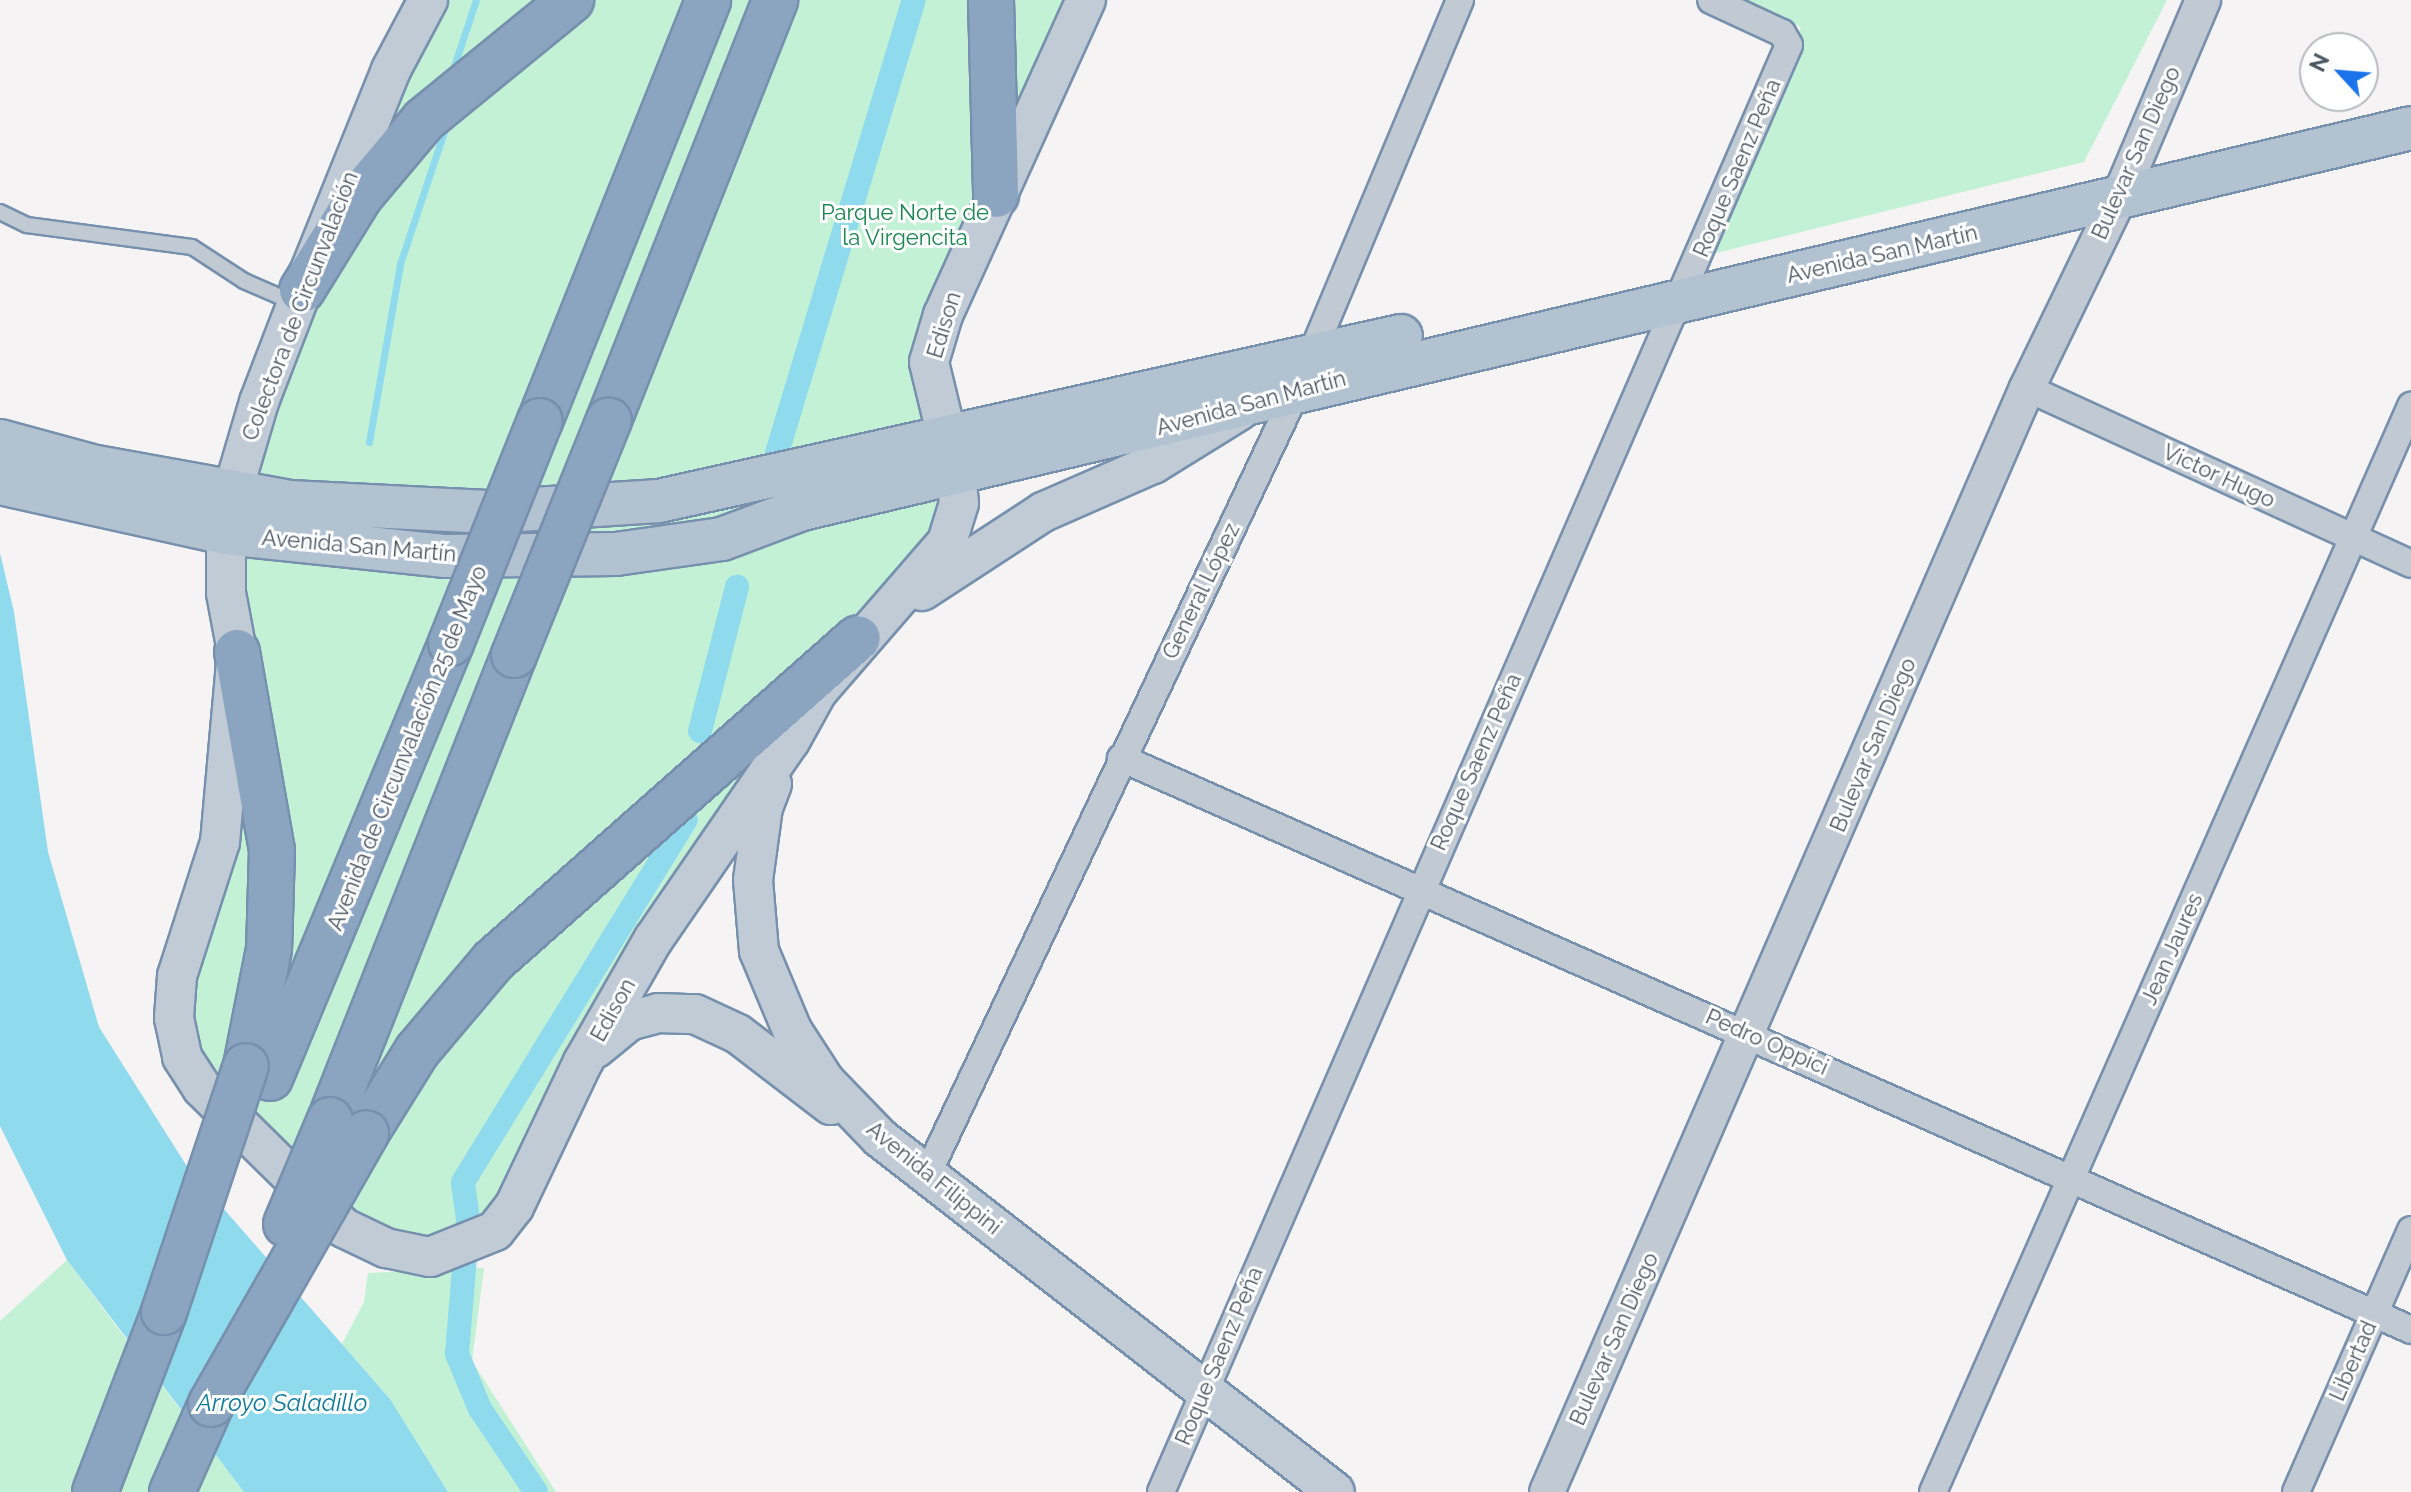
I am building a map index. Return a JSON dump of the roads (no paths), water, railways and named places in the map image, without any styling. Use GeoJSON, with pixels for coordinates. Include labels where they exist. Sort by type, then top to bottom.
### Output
{"type":"FeatureCollection","features":[{"type":"Feature","properties":{"kind":"highway"},"geometry":{"type":"LineString","coordinates":[[300,297],[360,196],[424,120],[571,0]]}},
{"type":"Feature","properties":{"kind":"highway","name":"Avenida de Circunvalación 25 de Mayo"},"geometry":{"type":"LineString","coordinates":[[258,1072],[451,643],[708,0]]}},
{"type":"Feature","properties":{"kind":"highway"},"geometry":{"type":"LineString","coordinates":[[172,1492],[211,1404],[348,1127],[514,655],[775,0]]}},
{"type":"Feature","properties":{"kind":"highway"},"geometry":{"type":"LineString","coordinates":[[991,0],[996,195]]}},
{"type":"Feature","properties":{"kind":"highway"},"geometry":{"type":"LineString","coordinates":[[348,1127],[493,961],[718,757],[870,627]]}},
{"type":"Feature","properties":{"kind":"highway"},"geometry":{"type":"LineString","coordinates":[[95,1492],[258,1072],[269,949],[272,850],[237,652]]}},
{"type":"Feature","properties":{"kind":"main road","name":"Colectora de Circunvalación"},"geometry":{"type":"LineString","coordinates":[[428,0],[391,70],[259,402],[229,514],[226,593],[237,652],[220,842],[177,976],[174,1018],[182,1057],[202,1088],[344,1228],[386,1248],[430,1257]]}},
{"type":"Feature","properties":{"kind":"main road","name":"Edison"},"geometry":{"type":"LineString","coordinates":[[430,1257],[495,1231],[514,1207],[583,1062],[653,940],[790,741],[817,692],[870,627],[947,542],[959,503],[949,434],[929,362],[943,315],[1086,0]]}},
{"type":"Feature","properties":{"kind":"main road","name":"Avenida San Martín"},"geometry":{"type":"LineString","coordinates":[[2125,184],[2411,101]]}},
{"type":"Feature","properties":{"kind":"main road","name":"Avenida San Martín"},"geometry":{"type":"LineString","coordinates":[[229,514],[419,511],[659,501],[949,434],[1303,374],[2125,184],[2411,128]]}},
{"type":"Feature","properties":{"kind":"main road","name":"Avenida San Martín"},"geometry":{"type":"LineString","coordinates":[[89,485],[446,556],[616,554],[722,539],[802,509],[1246,406],[1303,374]]}},
{"type":"Feature","properties":{"kind":"main road"},"geometry":{"type":"LineString","coordinates":[[870,627],[1043,512],[1153,464],[1246,406]]}},
{"type":"Feature","properties":{"kind":"main road"},"geometry":{"type":"LineString","coordinates":[[0,441],[89,485]]}},
{"type":"Feature","properties":{"kind":"main road"},"geometry":{"type":"LineString","coordinates":[[0,483],[89,485]]}},
{"type":"Feature","properties":{"kind":"main road","name":"Avenida Filippini"},"geometry":{"type":"LineString","coordinates":[[790,741],[763,807],[753,880],[759,951],[792,1030],[817,1068],[880,1138],[1335,1492]]}},
{"type":"Feature","properties":{"kind":"main road"},"geometry":{"type":"LineString","coordinates":[[583,1062],[629,1021],[658,1013],[695,1014],[738,1034],[880,1138]]}},
{"type":"Feature","properties":{"kind":"street","name":"General López"},"geometry":{"type":"LineString","coordinates":[[927,1175],[1303,374],[1460,0]]}},
{"type":"Feature","properties":{"kind":"street","name":"Roque Saenz Peña"},"geometry":{"type":"LineString","coordinates":[[1161,1492],[1420,887],[1687,287],[1789,45],[1782,33],[1711,0]]}},
{"type":"Feature","properties":{"kind":"street","name":"Bulevar San Diego"},"geometry":{"type":"LineString","coordinates":[[1547,1492],[2027,388],[2125,184],[2203,0]]}},
{"type":"Feature","properties":{"kind":"street","name":"Victor Hugo"},"geometry":{"type":"LineString","coordinates":[[2027,388],[2411,564]]}},
{"type":"Feature","properties":{"kind":"street","name":"Jean Jaures"},"geometry":{"type":"LineString","coordinates":[[1933,1492],[2411,406]]}},
{"type":"Feature","properties":{"kind":"street","name":"Pedro Oppici"},"geometry":{"type":"LineString","coordinates":[[1121,758],[1420,887],[2411,1330]]}},
{"type":"Feature","properties":{"kind":"street","name":"Libertad"},"geometry":{"type":"LineString","coordinates":[[2296,1492],[2411,1230]]}},
{"type":"Feature","properties":{"kind":"lane"},"geometry":{"type":"LineString","coordinates":[[0,212],[27,225],[192,247],[244,281],[300,297]]}},
{"type":"Feature","properties":{"kind":"water","name":"Arroyo Saladillo"},"geometry":{"type":"Polygon","coordinates":[[[0,553],[14,612],[48,852],[99,1027],[188,1168],[390,1399],[448,1492],[244,1492],[67,1260],[0,1126],[0,553]]]}},
{"type":"Feature","properties":{"kind":"waterway"},"geometry":{"type":"LineString","coordinates":[[451,75],[476,0]]}},
{"type":"Feature","properties":{"kind":"waterway"},"geometry":{"type":"LineString","coordinates":[[777,453],[914,0]]}},
{"type":"Feature","properties":{"kind":"waterway"},"geometry":{"type":"LineString","coordinates":[[369,442],[400,264],[447,123]]}},
{"type":"Feature","properties":{"kind":"waterway"},"geometry":{"type":"LineString","coordinates":[[700,731],[737,587]]}},
{"type":"Feature","properties":{"kind":"waterway"},"geometry":{"type":"LineString","coordinates":[[536,1492],[480,1409],[457,1354],[468,1219],[463,1182],[686,820]]}},
{"type":"Feature","properties":{"kind":"park label","name":"Parque Norte de la Virgencita"},"geometry":{"type":"Point","coordinates":[905,224]}}]}
